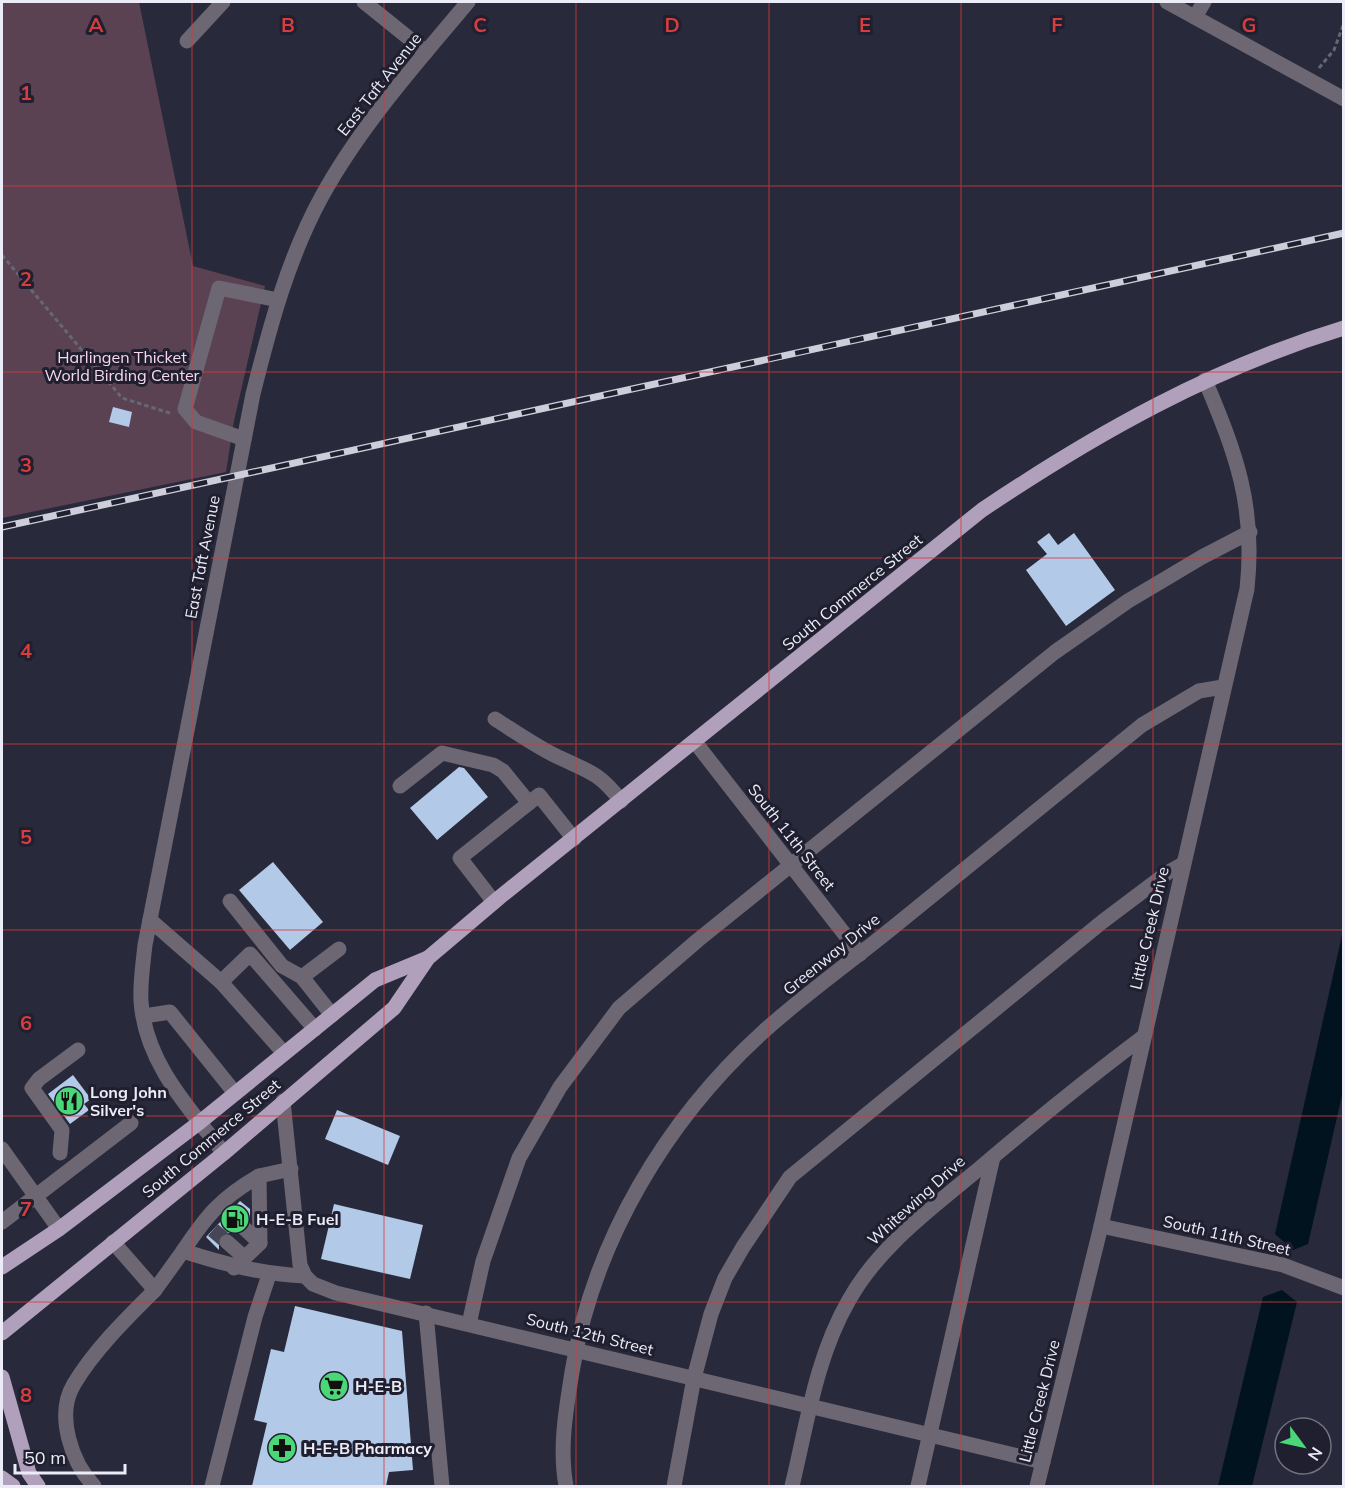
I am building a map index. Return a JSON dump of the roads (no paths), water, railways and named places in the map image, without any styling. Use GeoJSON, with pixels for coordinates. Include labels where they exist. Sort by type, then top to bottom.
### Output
{"type":"FeatureCollection","features":[{"type":"Feature","properties":{"kind":"main road","name":"South Commerce Street"},"geometry":{"type":"LineString","coordinates":[[2,1333],[224,1153],[394,1008],[428,958],[494,902],[982,510],[1057,459],[1141,412],[1205,380],[1296,342],[1344,328]]}},
{"type":"Feature","properties":{"kind":"main road","name":"South Commerce Street"},"geometry":{"type":"LineString","coordinates":[[2,1267],[59,1229],[200,1122],[375,980],[428,958]]}},
{"type":"Feature","properties":{"kind":"main road"},"geometry":{"type":"LineString","coordinates":[[2,1377],[29,1473],[38,1486]]}},
{"type":"Feature","properties":{"kind":"street"},"geometry":{"type":"LineString","coordinates":[[187,41],[223,2]]}},
{"type":"Feature","properties":{"kind":"street"},"geometry":{"type":"LineString","coordinates":[[364,2],[426,52]]}},
{"type":"Feature","properties":{"kind":"street","name":"East Taft Avenue"},"geometry":{"type":"LineString","coordinates":[[224,1153],[175,1092],[161,1069],[144,1016],[141,985],[150,920],[244,439],[278,300],[295,253],[322,196],[356,142],[468,2]]}},
{"type":"Feature","properties":{"kind":"street"},"geometry":{"type":"LineString","coordinates":[[1167,2],[1344,99]]}},
{"type":"Feature","properties":{"kind":"street"},"geometry":{"type":"LineString","coordinates":[[1195,17],[1204,2]]}},
{"type":"Feature","properties":{"kind":"street"},"geometry":{"type":"LineString","coordinates":[[244,439],[196,422],[185,409],[219,288],[278,300]]}},
{"type":"Feature","properties":{"kind":"street","name":"Little Creek Drive"},"geometry":{"type":"LineString","coordinates":[[1036,1486],[1101,1226],[1223,687],[1246,597],[1250,532],[1246,495],[1234,453],[1205,380]]}},
{"type":"Feature","properties":{"kind":"street"},"geometry":{"type":"LineString","coordinates":[[469,1324],[483,1261],[519,1158],[538,1122],[595,1037],[641,988],[1055,652],[1128,601],[1202,557],[1250,532]]}},
{"type":"Feature","properties":{"kind":"street","name":"Greenway Drive"},"geometry":{"type":"LineString","coordinates":[[566,1486],[563,1430],[576,1349],[592,1288],[627,1207],[666,1143],[696,1102],[750,1044],[1142,725],[1198,692],[1223,687]]}},
{"type":"Feature","properties":{"kind":"street"},"geometry":{"type":"LineString","coordinates":[[495,719],[554,755],[588,768],[606,782],[621,801]]}},
{"type":"Feature","properties":{"kind":"street","name":"South 11th Street"},"geometry":{"type":"LineString","coordinates":[[695,742],[860,954]]}},
{"type":"Feature","properties":{"kind":"street"},"geometry":{"type":"LineString","coordinates":[[400,786],[442,753],[493,765],[503,771],[529,803]]}},
{"type":"Feature","properties":{"kind":"street"},"geometry":{"type":"LineString","coordinates":[[494,902],[460,858],[539,795],[574,839]]}},
{"type":"Feature","properties":{"kind":"street"},"geometry":{"type":"LineString","coordinates":[[674,1486],[694,1378],[711,1314],[725,1278],[790,1177],[1102,922],[1167,873],[1183,864]]}},
{"type":"Feature","properties":{"kind":"street"},"geometry":{"type":"LineString","coordinates":[[230,901],[282,966],[303,977],[332,1015]]}},
{"type":"Feature","properties":{"kind":"street"},"geometry":{"type":"LineString","coordinates":[[150,920],[221,982],[284,1053]]}},
{"type":"Feature","properties":{"kind":"street"},"geometry":{"type":"LineString","coordinates":[[303,977],[339,949]]}},
{"type":"Feature","properties":{"kind":"street"},"geometry":{"type":"LineString","coordinates":[[221,982],[250,954],[315,1029]]}},
{"type":"Feature","properties":{"kind":"street"},"geometry":{"type":"LineString","coordinates":[[144,1016],[170,1012],[235,1093]]}},
{"type":"Feature","properties":{"kind":"street","name":"Whitewing Drive"},"geometry":{"type":"LineString","coordinates":[[792,1486],[822,1359],[839,1318],[876,1260],[1081,1083],[1143,1037]]}},
{"type":"Feature","properties":{"kind":"street"},"geometry":{"type":"LineString","coordinates":[[60,1153],[62,1130],[32,1088],[39,1079],[78,1050]]}},
{"type":"Feature","properties":{"kind":"street"},"geometry":{"type":"LineString","coordinates":[[183,1251],[239,1262],[269,1275],[305,1276],[298,1251],[283,1101]]}},
{"type":"Feature","properties":{"kind":"street"},"geometry":{"type":"LineString","coordinates":[[2,1222],[131,1123]]}},
{"type":"Feature","properties":{"kind":"street"},"geometry":{"type":"LineString","coordinates":[[2,1149],[59,1229]]}},
{"type":"Feature","properties":{"kind":"street"},"geometry":{"type":"LineString","coordinates":[[918,1486],[993,1157]]}},
{"type":"Feature","properties":{"kind":"street"},"geometry":{"type":"LineString","coordinates":[[94,1486],[71,1453],[67,1404],[73,1385],[122,1324],[155,1290],[183,1251],[225,1208],[230,1192],[259,1176],[291,1169]]}},
{"type":"Feature","properties":{"kind":"street"},"geometry":{"type":"LineString","coordinates":[[239,1262],[260,1243],[259,1176]]}},
{"type":"Feature","properties":{"kind":"street"},"geometry":{"type":"LineString","coordinates":[[242,1226],[260,1243]]}},
{"type":"Feature","properties":{"kind":"street","name":"South 11th Street"},"geometry":{"type":"LineString","coordinates":[[1101,1226],[1283,1265],[1344,1288]]}},
{"type":"Feature","properties":{"kind":"street"},"geometry":{"type":"LineString","coordinates":[[113,1242],[155,1290]]}},
{"type":"Feature","properties":{"kind":"street"},"geometry":{"type":"LineString","coordinates":[[227,1242],[239,1262]]}},
{"type":"Feature","properties":{"kind":"street"},"geometry":{"type":"LineString","coordinates":[[212,1486],[255,1317],[269,1275]]}},
{"type":"Feature","properties":{"kind":"street","name":"South 12th Street"},"geometry":{"type":"LineString","coordinates":[[305,1276],[324,1290],[1043,1462]]}},
{"type":"Feature","properties":{"kind":"street"},"geometry":{"type":"LineString","coordinates":[[426,1313],[442,1486]]}},
{"type":"Feature","properties":{"kind":"water"},"geometry":{"type":"Polygon","coordinates":[[[1343,931],[1343,1091],[1308,1244],[1293,1250],[1275,1234],[1343,931]]]}},
{"type":"Feature","properties":{"kind":"water"},"geometry":{"type":"Polygon","coordinates":[[[1282,1290],[1297,1302],[1252,1486],[1218,1486],[1263,1297],[1282,1290]]]}},
{"type":"Feature","properties":{"kind":"tunnel"},"geometry":{"type":"LineString","coordinates":[[229,1212],[242,1226]]}},
{"type":"Feature","properties":{"kind":"tunnel"},"geometry":{"type":"LineString","coordinates":[[213,1230],[227,1242]]}},
{"type":"Feature","properties":{"kind":"railway"},"geometry":{"type":"LineString","coordinates":[[2,527],[1344,233]]}},
{"type":"Feature","properties":{"kind":"place","name":"Long John Silver's"},"geometry":{"type":"Point","coordinates":[69,1101]}},
{"type":"Feature","properties":{"kind":"place","name":"H-E-B Fuel"},"geometry":{"type":"Point","coordinates":[235,1219]}},
{"type":"Feature","properties":{"kind":"place","name":"H-E-B"},"geometry":{"type":"Point","coordinates":[334,1386]}},
{"type":"Feature","properties":{"kind":"place","name":"H-E-B Pharmacy"},"geometry":{"type":"Point","coordinates":[282,1448]}},
{"type":"Feature","properties":{"kind":"park label","name":"Harlingen Thicket World Birding Center"},"geometry":{"type":"Point","coordinates":[122,366]}}]}
